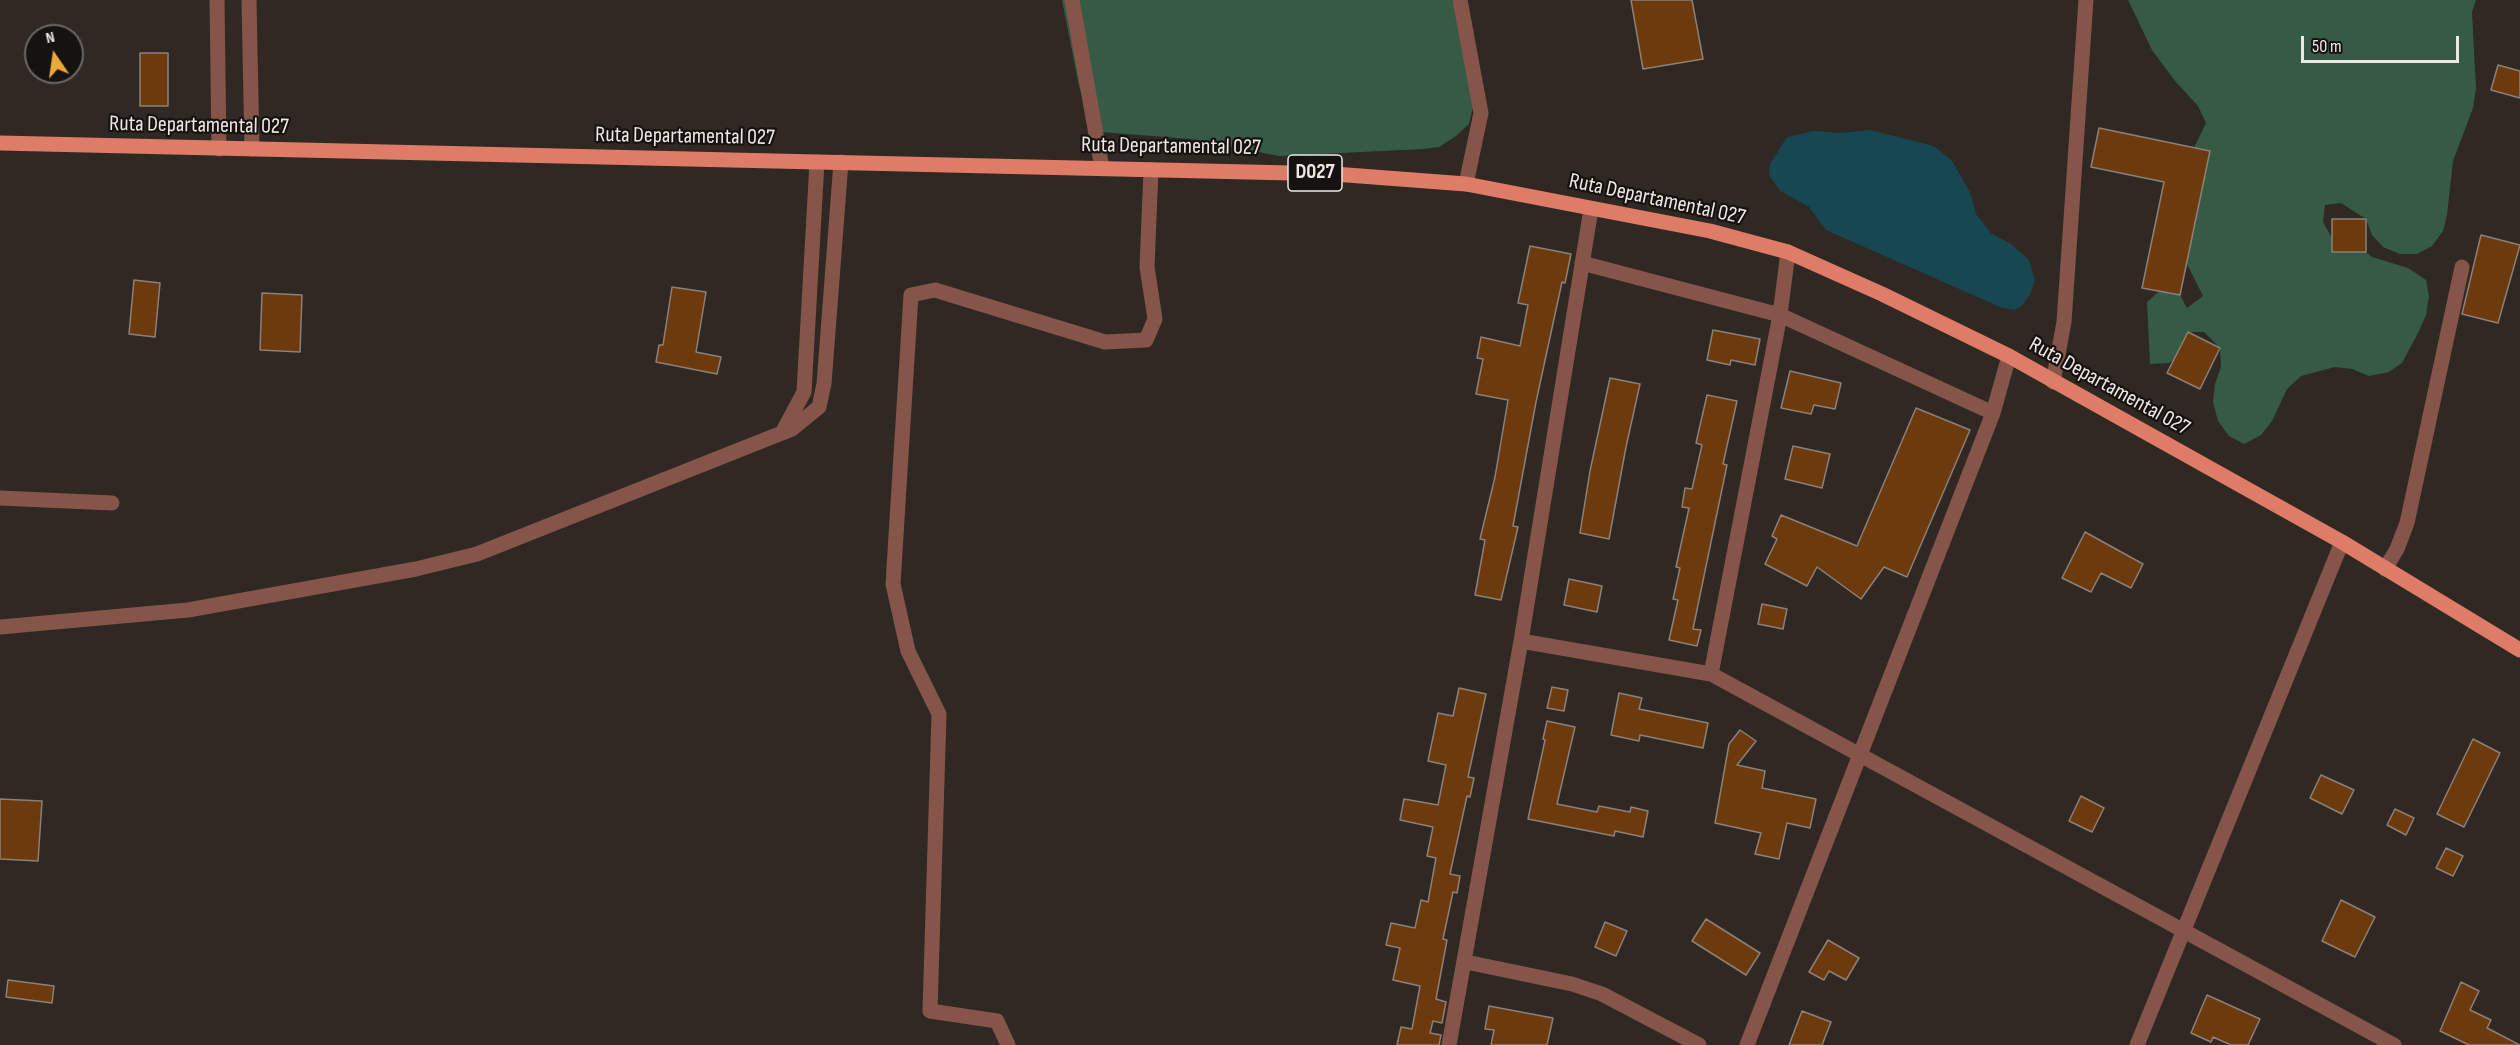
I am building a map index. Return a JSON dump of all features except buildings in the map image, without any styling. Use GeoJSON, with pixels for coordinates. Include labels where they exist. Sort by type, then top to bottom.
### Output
{"type":"FeatureCollection","features":[{"type":"Feature","properties":{"kind":"main road","name":"Ruta Departamental 027"},"geometry":{"type":"LineString","coordinates":[[0,143],[1334,174],[1466,184],[1710,231],[1788,252],[1882,294],[2009,356],[2342,542],[2520,650]]}},
{"type":"Feature","properties":{"kind":"street"},"geometry":{"type":"LineString","coordinates":[[217,0],[219,149]]}},
{"type":"Feature","properties":{"kind":"street"},"geometry":{"type":"LineString","coordinates":[[249,0],[252,149]]}},
{"type":"Feature","properties":{"kind":"street"},"geometry":{"type":"LineString","coordinates":[[1072,0],[1102,168]]}},
{"type":"Feature","properties":{"kind":"street"},"geometry":{"type":"LineString","coordinates":[[1460,0],[1480,113],[1466,184]]}},
{"type":"Feature","properties":{"kind":"street"},"geometry":{"type":"LineString","coordinates":[[2053,382],[2064,322],[2086,0]]}},
{"type":"Feature","properties":{"kind":"street"},"geometry":{"type":"LineString","coordinates":[[782,433],[804,392],[817,162]]}},
{"type":"Feature","properties":{"kind":"street"},"geometry":{"type":"LineString","coordinates":[[0,627],[188,610],[417,569],[477,554],[792,429],[819,407],[824,384],[841,162]]}},
{"type":"Feature","properties":{"kind":"street"},"geometry":{"type":"LineString","coordinates":[[1008,1045],[997,1021],[930,1011],[939,714],[908,651],[892,584],[911,295],[935,290],[1105,342],[1146,340],[1155,319],[1147,267],[1151,170]]}},
{"type":"Feature","properties":{"kind":"street"},"geometry":{"type":"LineString","coordinates":[[1449,1045],[1466,962],[1521,641],[1591,209]]}},
{"type":"Feature","properties":{"kind":"street"},"geometry":{"type":"LineString","coordinates":[[1712,674],[1780,315],[1788,252]]}},
{"type":"Feature","properties":{"kind":"street"},"geometry":{"type":"LineString","coordinates":[[1582,263],[1780,315],[1993,413]]}},
{"type":"Feature","properties":{"kind":"street"},"geometry":{"type":"LineString","coordinates":[[2385,568],[2397,549],[2407,523],[2463,267]]}},
{"type":"Feature","properties":{"kind":"street"},"geometry":{"type":"LineString","coordinates":[[1747,1045],[1993,413],[2009,356]]}},
{"type":"Feature","properties":{"kind":"street"},"geometry":{"type":"LineString","coordinates":[[0,498],[112,502]]}},
{"type":"Feature","properties":{"kind":"street"},"geometry":{"type":"LineString","coordinates":[[2137,1045],[2342,542]]}},
{"type":"Feature","properties":{"kind":"street"},"geometry":{"type":"LineString","coordinates":[[1521,641],[1712,674],[2182,932],[2394,1045]]}},
{"type":"Feature","properties":{"kind":"street"},"geometry":{"type":"LineString","coordinates":[[1466,962],[1572,984],[1602,994],[1700,1045]]}},
{"type":"Feature","properties":{"kind":"green space"},"geometry":{"type":"Polygon","coordinates":[[[1062,0],[1452,0],[1465,36],[1473,107],[1469,124],[1439,147],[1279,156],[1191,139],[1101,132],[1091,118],[1079,86],[1062,0]]]}},
{"type":"Feature","properties":{"kind":"green space"},"geometry":{"type":"Polygon","coordinates":[[[2128,0],[2476,0],[2472,12],[2476,88],[2473,108],[2453,161],[2443,231],[2432,246],[2417,254],[2400,254],[2383,247],[2372,235],[2366,219],[2341,203],[2325,205],[2323,222],[2332,238],[2366,252],[2372,257],[2408,268],[2426,280],[2429,296],[2426,315],[2419,331],[2402,363],[2389,372],[2369,376],[2352,369],[2335,367],[2301,376],[2287,389],[2272,421],[2261,435],[2244,444],[2229,436],[2218,421],[2213,402],[2215,384],[2221,367],[2220,348],[2204,332],[2188,332],[2183,354],[2169,363],[2150,364],[2147,302],[2164,287],[2180,295],[2187,308],[2203,296],[2187,264],[2178,208],[2182,172],[2206,123],[2198,106],[2175,81],[2152,50],[2128,0]]]}},
{"type":"Feature","properties":{"kind":"water"},"geometry":{"type":"Polygon","coordinates":[[[1870,130],[1934,146],[1952,161],[1970,192],[1976,214],[1991,233],[2011,244],[2029,260],[2035,281],[2022,306],[2014,310],[2000,307],[1826,230],[1808,206],[1780,191],[1769,175],[1770,164],[1787,137],[1814,131],[1839,133],[1870,130]]]}}]}
